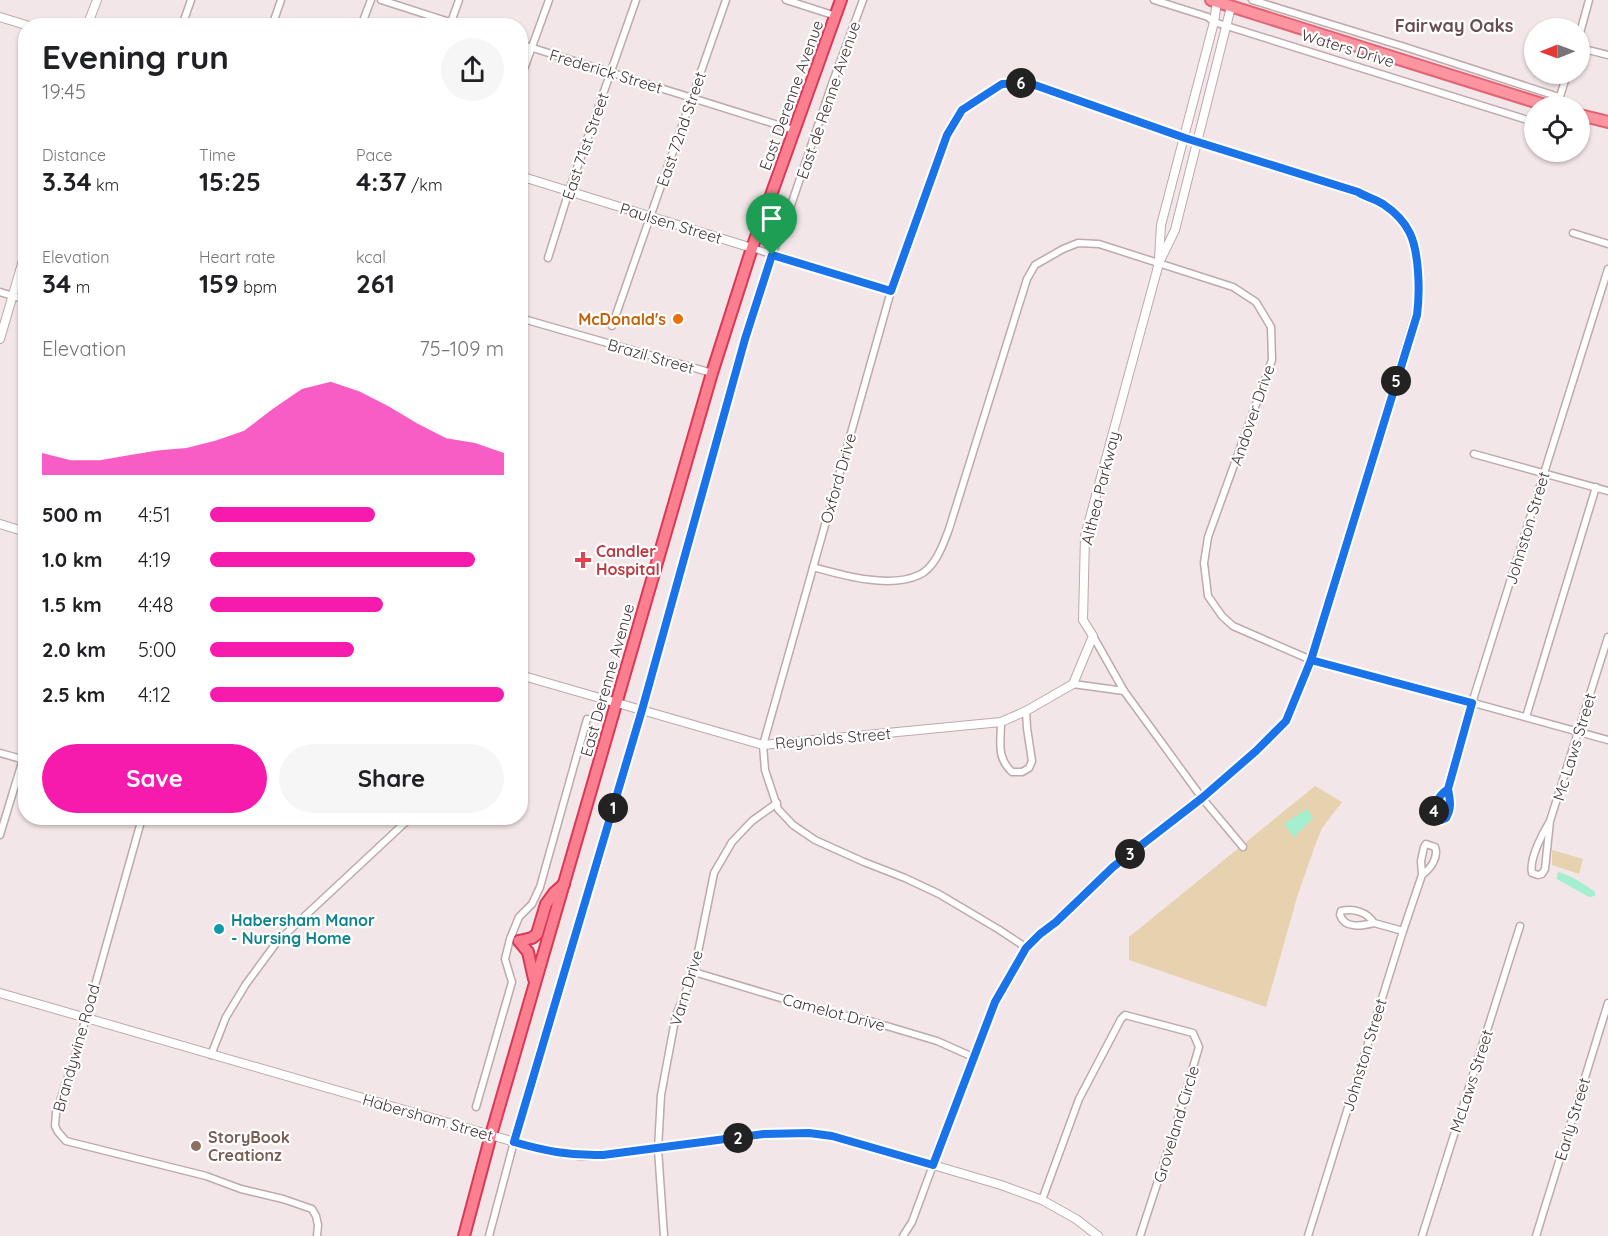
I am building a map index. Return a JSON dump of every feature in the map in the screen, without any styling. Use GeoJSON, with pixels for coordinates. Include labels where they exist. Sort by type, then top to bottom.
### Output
{"type":"FeatureCollection","features":[{"type":"Feature","properties":{"kind":"highway","name":"East Derenne Avenue"},"geometry":{"type":"LineString","coordinates":[[464,1236],[491,1135],[712,373],[752,248],[842,0]]}},
{"type":"Feature","properties":{"kind":"highway"},"geometry":{"type":"LineString","coordinates":[[535,984],[531,959],[519,941],[532,939],[537,934],[546,904],[564,884]]}},
{"type":"Feature","properties":{"kind":"main road","name":"Waters Drive"},"geometry":{"type":"LineString","coordinates":[[1215,1],[1232,3],[1524,98]]}},
{"type":"Feature","properties":{"kind":"main road"},"geometry":{"type":"LineString","coordinates":[[1590,118],[1608,122]]}},
{"type":"Feature","properties":{"kind":"street"},"geometry":{"type":"LineString","coordinates":[[90,18],[97,0]]}},
{"type":"Feature","properties":{"kind":"street"},"geometry":{"type":"LineString","coordinates":[[185,18],[191,0]]}},
{"type":"Feature","properties":{"kind":"street"},"geometry":{"type":"LineString","coordinates":[[275,18],[281,0]]}},
{"type":"Feature","properties":{"kind":"street"},"geometry":{"type":"LineString","coordinates":[[364,18],[371,0]]}},
{"type":"Feature","properties":{"kind":"street"},"geometry":{"type":"LineString","coordinates":[[381,0],[434,18]]}},
{"type":"Feature","properties":{"kind":"street"},"geometry":{"type":"LineString","coordinates":[[453,18],[459,0]]}},
{"type":"Feature","properties":{"kind":"street"},"geometry":{"type":"LineString","coordinates":[[528,58],[549,0]]}},
{"type":"Feature","properties":{"kind":"street","name":"East 71st Street"},"geometry":{"type":"LineString","coordinates":[[548,258],[636,0]]}},
{"type":"Feature","properties":{"kind":"street","name":"East 72nd Street"},"geometry":{"type":"LineString","coordinates":[[612,326],[726,0]]}},
{"type":"Feature","properties":{"kind":"street"},"geometry":{"type":"LineString","coordinates":[[786,0],[836,16]]}},
{"type":"Feature","properties":{"kind":"street","name":"East de Renne Avenue"},"geometry":{"type":"LineString","coordinates":[[489,1236],[514,1142],[642,710],[745,339],[772,255],[863,0]]}},
{"type":"Feature","properties":{"kind":"street","name":"Waters Drive"},"geometry":{"type":"LineString","coordinates":[[1154,0],[1208,17],[1225,26],[1524,119]]}},
{"type":"Feature","properties":{"kind":"street","name":"Waters Drive"},"geometry":{"type":"LineString","coordinates":[[1252,0],[1556,96]]}},
{"type":"Feature","properties":{"kind":"street"},"geometry":{"type":"LineString","coordinates":[[1584,18],[1589,0]]}},
{"type":"Feature","properties":{"kind":"street","name":"Althea Parkway"},"geometry":{"type":"LineString","coordinates":[[1159,264],[1161,225],[1214,22],[1215,1]]}},
{"type":"Feature","properties":{"kind":"street","name":"Althea Parkway"},"geometry":{"type":"LineString","coordinates":[[1232,3],[1175,230],[1159,264],[1085,536],[1083,620],[1124,691],[1202,798],[1242,847]]}},
{"type":"Feature","properties":{"kind":"street"},"geometry":{"type":"LineString","coordinates":[[0,17],[18,23]]}},
{"type":"Feature","properties":{"kind":"street","name":"Frederick Street"},"geometry":{"type":"LineString","coordinates":[[528,46],[794,130]]}},
{"type":"Feature","properties":{"kind":"street"},"geometry":{"type":"LineString","coordinates":[[1590,50],[1608,55]]}},
{"type":"Feature","properties":{"kind":"street","name":"Oxford Drive"},"geometry":{"type":"LineString","coordinates":[[933,1165],[995,1002],[1026,948],[1113,867],[1202,798],[1256,751],[1286,721],[1311,660],[1417,315],[1419,285],[1417,252],[1406,225],[1384,205],[1372,198],[1185,138],[1029,83],[1002,84],[962,110],[947,135],[891,291],[763,745],[765,770],[778,809],[793,825],[815,840],[939,894],[1026,948]]}},
{"type":"Feature","properties":{"kind":"street","name":"Paulsen Street"},"geometry":{"type":"LineString","coordinates":[[528,178],[891,291]]}},
{"type":"Feature","properties":{"kind":"street"},"geometry":{"type":"LineString","coordinates":[[1573,233],[1608,244]]}},
{"type":"Feature","properties":{"kind":"street","name":"Andover Drive"},"geometry":{"type":"LineString","coordinates":[[813,567],[873,580],[900,580],[920,575],[938,557],[949,530],[1027,279],[1035,265],[1063,249],[1078,243],[1099,244],[1233,287],[1256,302],[1271,327],[1272,360],[1208,537],[1204,563],[1208,596],[1222,616],[1233,626],[1311,660],[1608,740]]}},
{"type":"Feature","properties":{"kind":"street","name":"Johnston Street"},"geometry":{"type":"LineString","coordinates":[[1448,789],[1441,793],[1434,808],[1436,819],[1446,818],[1450,810],[1448,789],[1472,703],[1608,269]]}},
{"type":"Feature","properties":{"kind":"street"},"geometry":{"type":"LineString","coordinates":[[0,339],[18,276]]}},
{"type":"Feature","properties":{"kind":"street"},"geometry":{"type":"LineString","coordinates":[[0,292],[18,298]]}},
{"type":"Feature","properties":{"kind":"street","name":"Brazil Street"},"geometry":{"type":"LineString","coordinates":[[528,320],[712,373]]}},
{"type":"Feature","properties":{"kind":"street"},"geometry":{"type":"LineString","coordinates":[[1474,454],[1608,491]]}},
{"type":"Feature","properties":{"kind":"street"},"geometry":{"type":"LineString","coordinates":[[1527,717],[1596,487]]}},
{"type":"Feature","properties":{"kind":"street"},"geometry":{"type":"LineString","coordinates":[[0,524],[18,530]]}},
{"type":"Feature","properties":{"kind":"street"},"geometry":{"type":"LineString","coordinates":[[1093,636],[1073,684],[1124,691]]}},
{"type":"Feature","properties":{"kind":"street","name":"Mc Laws Street"},"geometry":{"type":"LineString","coordinates":[[1550,821],[1545,869],[1542,874],[1538,875],[1532,873],[1532,863],[1550,821],[1608,637]]}},
{"type":"Feature","properties":{"kind":"street","name":"Reynolds Street"},"geometry":{"type":"LineString","coordinates":[[528,677],[763,745],[1001,722],[1026,711],[1073,684]]}},
{"type":"Feature","properties":{"kind":"street"},"geometry":{"type":"LineString","coordinates":[[1001,722],[1001,757],[1012,772],[1022,772],[1029,768],[1032,761],[1026,728],[1026,711]]}},
{"type":"Feature","properties":{"kind":"street"},"geometry":{"type":"LineString","coordinates":[[476,1107],[512,982],[505,959],[510,939],[519,917],[532,904],[540,887],[587,719]]}},
{"type":"Feature","properties":{"kind":"street"},"geometry":{"type":"LineString","coordinates":[[0,753],[18,758]]}},
{"type":"Feature","properties":{"kind":"street"},"geometry":{"type":"LineString","coordinates":[[0,835],[18,779]]}},
{"type":"Feature","properties":{"kind":"street","name":"Varn Drive"},"geometry":{"type":"LineString","coordinates":[[664,1236],[658,1149],[661,1095],[676,1015],[694,972],[714,873],[732,842],[752,821],[777,803]]}},
{"type":"Feature","properties":{"kind":"street","name":"Brandywine Road"},"geometry":{"type":"LineString","coordinates":[[140,825],[57,1113],[58,1132],[66,1141],[206,1176],[241,1189],[284,1199],[312,1209],[318,1225],[317,1236]]}},
{"type":"Feature","properties":{"kind":"street"},"geometry":{"type":"LineString","coordinates":[[211,1055],[231,1009],[277,942],[402,825]]}},
{"type":"Feature","properties":{"kind":"street","name":"Johnston Street"},"geometry":{"type":"LineString","coordinates":[[1308,1236],[1422,875]]}},
{"type":"Feature","properties":{"kind":"street"},"geometry":{"type":"LineString","coordinates":[[1374,923],[1370,917],[1356,911],[1341,911],[1341,920],[1350,925],[1364,926],[1374,923],[1403,931]]}},
{"type":"Feature","properties":{"kind":"street","name":"McLaws Street"},"geometry":{"type":"LineString","coordinates":[[1422,1236],[1520,926]]}},
{"type":"Feature","properties":{"kind":"street","name":"Camelot Drive"},"geometry":{"type":"LineString","coordinates":[[694,972],[827,1012],[870,1021],[926,1038],[973,1057]]}},
{"type":"Feature","properties":{"kind":"street","name":"Habersham Street"},"geometry":{"type":"LineString","coordinates":[[0,993],[546,1151],[582,1156],[603,1155],[764,1134],[809,1133],[832,1136],[1001,1185],[1042,1200],[1076,1219],[1098,1236]]}},
{"type":"Feature","properties":{"kind":"street","name":"Early Street"},"geometry":{"type":"LineString","coordinates":[[1536,1236],[1608,1003]]}},
{"type":"Feature","properties":{"kind":"street","name":"Groveland Circle"},"geometry":{"type":"LineString","coordinates":[[1042,1200],[1079,1099],[1121,1019],[1125,1015],[1193,1033],[1199,1047],[1140,1236]]}},
{"type":"Feature","properties":{"kind":"street"},"geometry":{"type":"LineString","coordinates":[[903,1236],[912,1222],[933,1165]]}},
{"type":"Feature","properties":{"kind":"shaded area"},"geometry":{"type":"Polygon","coordinates":[[[1315,786],[1342,802],[1322,828],[1316,843],[1298,894],[1266,1007],[1129,960],[1129,937],[1315,786]]]}},
{"type":"Feature","properties":{"kind":"shaded area"},"geometry":{"type":"Polygon","coordinates":[[[1307,809],[1313,818],[1294,837],[1284,824],[1307,809]]]}},
{"type":"Feature","properties":{"kind":"shaded area"},"geometry":{"type":"Polygon","coordinates":[[[1552,850],[1583,859],[1579,874],[1552,865],[1552,850]]]}},
{"type":"Feature","properties":{"kind":"shaded area"},"geometry":{"type":"Polygon","coordinates":[[[1559,872],[1587,886],[1595,892],[1595,896],[1589,897],[1557,879],[1559,872]]]}},
{"type":"Feature","properties":{"kind":"place","name":"McDonald's"},"geometry":{"type":"Point","coordinates":[678,319]}},
{"type":"Feature","properties":{"kind":"place","name":"Candler Hospital"},"geometry":{"type":"Point","coordinates":[583,560]}},
{"type":"Feature","properties":{"kind":"place","name":"Habersham Manor - Nursing Home"},"geometry":{"type":"Point","coordinates":[219,929]}},
{"type":"Feature","properties":{"kind":"place","name":"StoryBook Creationz"},"geometry":{"type":"Point","coordinates":[196,1146]}},
{"type":"Feature","properties":{"kind":"district","name":"Fairway Oaks"},"geometry":{"type":"Point","coordinates":[1454,25]}},
{"type":"Feature","properties":{"kind":"route"},"geometry":{"type":"LineString","coordinates":[[772,255],[745,339],[642,710],[514,1142],[546,1151],[582,1156],[658,1149],[764,1134],[809,1133],[832,1136],[933,1165],[995,1002],[1026,948],[1113,867],[1202,798],[1256,751],[1286,721],[1311,660],[1472,703],[1448,789],[1450,810],[1446,818],[1436,819],[1434,808],[1441,793],[1448,789],[1472,703],[1390,680],[1311,660],[1417,315],[1419,285],[1417,252],[1406,225],[1384,205],[1372,198],[1185,138],[1029,83],[1002,84],[962,110],[947,135],[891,291],[772,255]]}}]}
